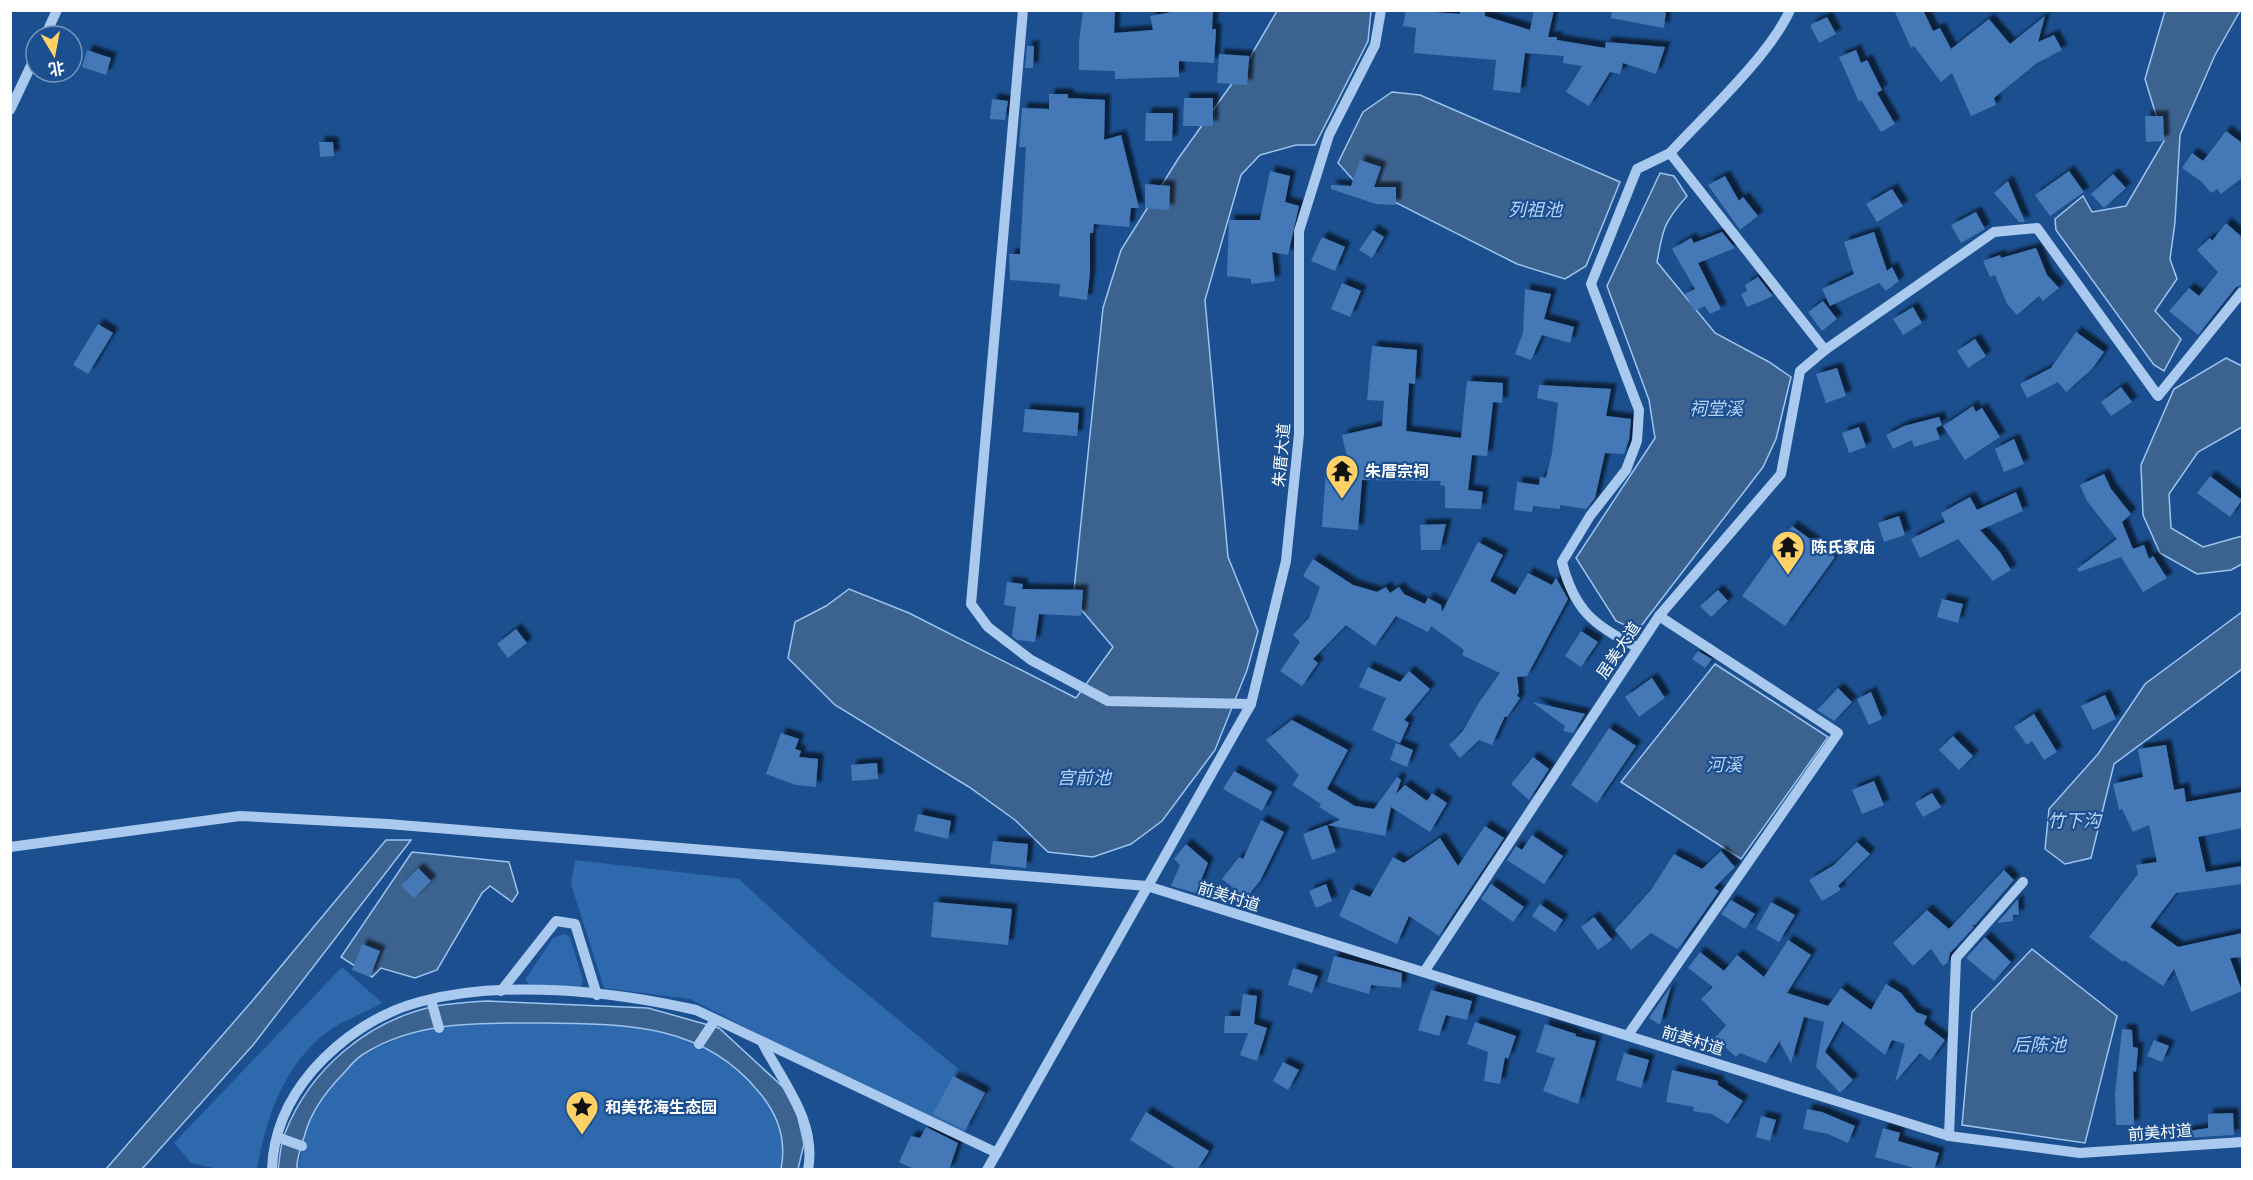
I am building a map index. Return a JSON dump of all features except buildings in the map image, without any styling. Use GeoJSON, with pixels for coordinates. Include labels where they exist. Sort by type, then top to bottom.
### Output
{"type":"FeatureCollection","features":[{"type":"Feature","properties":{"kind":"street"},"geometry":{"type":"LineString","coordinates":[[51,24],[57,10]]}},
{"type":"Feature","properties":{"kind":"street"},"geometry":{"type":"LineString","coordinates":[[1023,10],[971,604],[988,627],[1031,660],[1108,701],[1251,704]]}},
{"type":"Feature","properties":{"kind":"street","name":"朱厝大道"},"geometry":{"type":"LineString","coordinates":[[987,1170],[1251,704],[1286,561],[1299,435],[1299,231],[1329,135],[1375,45],[1381,10]]}},
{"type":"Feature","properties":{"kind":"street"},"geometry":{"type":"LineString","coordinates":[[1637,647],[1603,631],[1589,616],[1568,588],[1562,562],[1590,516],[1626,470],[1636,441],[1639,410],[1591,284],[1637,169],[1670,153],[1751,64],[1785,22],[1790,10]]}},
{"type":"Feature","properties":{"kind":"street"},"geometry":{"type":"LineString","coordinates":[[10,110],[24,80]]}},
{"type":"Feature","properties":{"kind":"street"},"geometry":{"type":"LineString","coordinates":[[1670,153],[1825,350]]}},
{"type":"Feature","properties":{"kind":"street","name":"居美大道"},"geometry":{"type":"LineString","coordinates":[[1424,972],[1659,616],[1781,474],[1800,371],[1825,350],[1994,232],[2037,228],[2158,396],[2242,292]]}},
{"type":"Feature","properties":{"kind":"street"},"geometry":{"type":"LineString","coordinates":[[1628,1035],[1838,733],[1659,616]]}},
{"type":"Feature","properties":{"kind":"street","name":"前美村道"},"geometry":{"type":"LineString","coordinates":[[10,847],[240,816],[388,824],[1147,886],[1949,1136],[2080,1152],[2242,1142]]}},
{"type":"Feature","properties":{"kind":"street"},"geometry":{"type":"LineString","coordinates":[[1949,1136],[1956,958],[2023,882]]}},
{"type":"Feature","properties":{"kind":"street"},"geometry":{"type":"LineString","coordinates":[[501,991],[556,921],[575,924],[597,995]]}},
{"type":"Feature","properties":{"kind":"street"},"geometry":{"type":"LineString","coordinates":[[272,1170],[284,1110],[306,1078],[331,1050],[370,1023],[417,1002],[482,991],[649,999],[696,1010],[763,1044],[997,1153]]}},
{"type":"Feature","properties":{"kind":"street"},"geometry":{"type":"LineString","coordinates":[[431,1000],[439,1028]]}},
{"type":"Feature","properties":{"kind":"street"},"geometry":{"type":"LineString","coordinates":[[699,1044],[715,1020]]}},
{"type":"Feature","properties":{"kind":"street"},"geometry":{"type":"LineString","coordinates":[[763,1044],[799,1106],[808,1130],[810,1157],[808,1170]]}},
{"type":"Feature","properties":{"kind":"street"},"geometry":{"type":"LineString","coordinates":[[277,1137],[302,1146]]}},
{"type":"Feature","properties":{"kind":"shaded area"},"geometry":{"type":"Polygon","coordinates":[[[575,860],[739,879],[833,966],[989,1094],[964,1132],[782,1046],[690,999],[604,988],[571,884],[575,860]]]}},
{"type":"Feature","properties":{"kind":"shaded area"},"geometry":{"type":"Polygon","coordinates":[[[565,934],[570,937],[583,981],[580,990],[532,986],[525,980],[553,938],[565,934]]]}},
{"type":"Feature","properties":{"kind":"shaded area"},"geometry":{"type":"Polygon","coordinates":[[[342,967],[382,1003],[333,1028],[303,1056],[291,1072],[273,1109],[257,1169],[218,1169],[191,1163],[174,1143],[342,967]]]}},
{"type":"Feature","properties":{"kind":"shaded area"},"geometry":{"type":"Polygon","coordinates":[[[582,1022],[622,1025],[660,1032],[696,1044],[729,1063],[765,1099],[776,1117],[782,1137],[781,1169],[297,1170],[308,1123],[324,1093],[361,1055],[410,1033],[465,1023],[582,1022]]]}},
{"type":"Feature","properties":{"kind":"water","name":"宫前池"},"geometry":{"type":"Polygon","coordinates":[[[1277,11],[1371,11],[1368,41],[1315,145],[1296,145],[1260,155],[1241,175],[1205,300],[1228,557],[1258,631],[1247,670],[1215,750],[1162,821],[1131,844],[1093,857],[1048,852],[1015,820],[969,787],[835,705],[788,658],[795,622],[826,606],[849,589],[909,613],[1076,698],[1113,647],[1073,600],[1103,308],[1121,250],[1178,159],[1246,64],[1277,11]]]}},
{"type":"Feature","properties":{"kind":"water"},"geometry":{"type":"Polygon","coordinates":[[[2165,11],[2240,11],[2215,55],[2180,135],[2175,222],[2170,259],[2177,279],[2155,311],[2181,339],[2164,371],[2154,365],[2056,230],[2055,219],[2083,196],[2092,212],[2126,206],[2164,141],[2145,79],[2165,11]]]}},
{"type":"Feature","properties":{"kind":"water","name":"列祖池"},"geometry":{"type":"Polygon","coordinates":[[[1392,92],[1420,95],[1620,182],[1586,266],[1565,279],[1517,264],[1355,182],[1338,163],[1363,112],[1392,92]]]}},
{"type":"Feature","properties":{"kind":"water","name":"祠堂溪"},"geometry":{"type":"Polygon","coordinates":[[[1660,173],[1674,176],[1687,196],[1673,212],[1666,226],[1657,262],[1715,333],[1769,362],[1791,377],[1776,439],[1763,467],[1641,626],[1627,626],[1616,621],[1576,558],[1655,438],[1649,400],[1607,286],[1660,173]]]}},
{"type":"Feature","properties":{"kind":"water"},"geometry":{"type":"Polygon","coordinates":[[[2226,358],[2242,366],[2242,427],[2198,452],[2169,494],[2171,528],[2203,547],[2242,536],[2242,564],[2231,570],[2197,574],[2160,553],[2143,515],[2141,465],[2174,389],[2226,358]]]}},
{"type":"Feature","properties":{"kind":"water","name":"竹下沟"},"geometry":{"type":"Polygon","coordinates":[[[2242,612],[2242,669],[2114,764],[2091,858],[2065,864],[2045,849],[2049,809],[2098,754],[2145,684],[2242,612]]]}},
{"type":"Feature","properties":{"kind":"water","name":"河溪"},"geometry":{"type":"Polygon","coordinates":[[[1715,664],[1828,737],[1741,859],[1621,782],[1715,664]]]}},
{"type":"Feature","properties":{"kind":"water"},"geometry":{"type":"Polygon","coordinates":[[[386,840],[411,840],[253,1045],[142,1169],[106,1169],[253,1000],[386,840]]]}},
{"type":"Feature","properties":{"kind":"water"},"geometry":{"type":"Polygon","coordinates":[[[412,852],[509,862],[518,893],[512,902],[490,886],[482,893],[437,970],[415,978],[381,968],[372,977],[341,957],[412,852]]]}},
{"type":"Feature","properties":{"kind":"water","name":"后陈池"},"geometry":{"type":"Polygon","coordinates":[[[2032,949],[2117,1016],[2085,1143],[1962,1125],[1972,1012],[2032,949]]]}},
{"type":"Feature","properties":{"kind":"water"},"geometry":{"type":"Polygon","coordinates":[[[487,1001],[648,1008],[719,1028],[783,1087],[797,1113],[804,1144],[798,1169],[781,1169],[782,1137],[776,1118],[765,1100],[736,1069],[712,1052],[687,1040],[632,1027],[602,1024],[519,1023],[472,1024],[427,1029],[404,1035],[362,1055],[334,1083],[314,1111],[297,1160],[297,1169],[278,1170],[283,1137],[296,1110],[326,1068],[344,1051],[365,1035],[411,1013],[442,1005],[487,1001]]]}},
{"type":"Feature","properties":{"kind":"place","name":"朱厝宗祠"},"geometry":{"type":"Point","coordinates":[1342,500]}},
{"type":"Feature","properties":{"kind":"place","name":"陈氏家庙"},"geometry":{"type":"Point","coordinates":[1788,576]}},
{"type":"Feature","properties":{"kind":"place","name":"和美花海生态园"},"geometry":{"type":"Point","coordinates":[582,1136]}}]}
